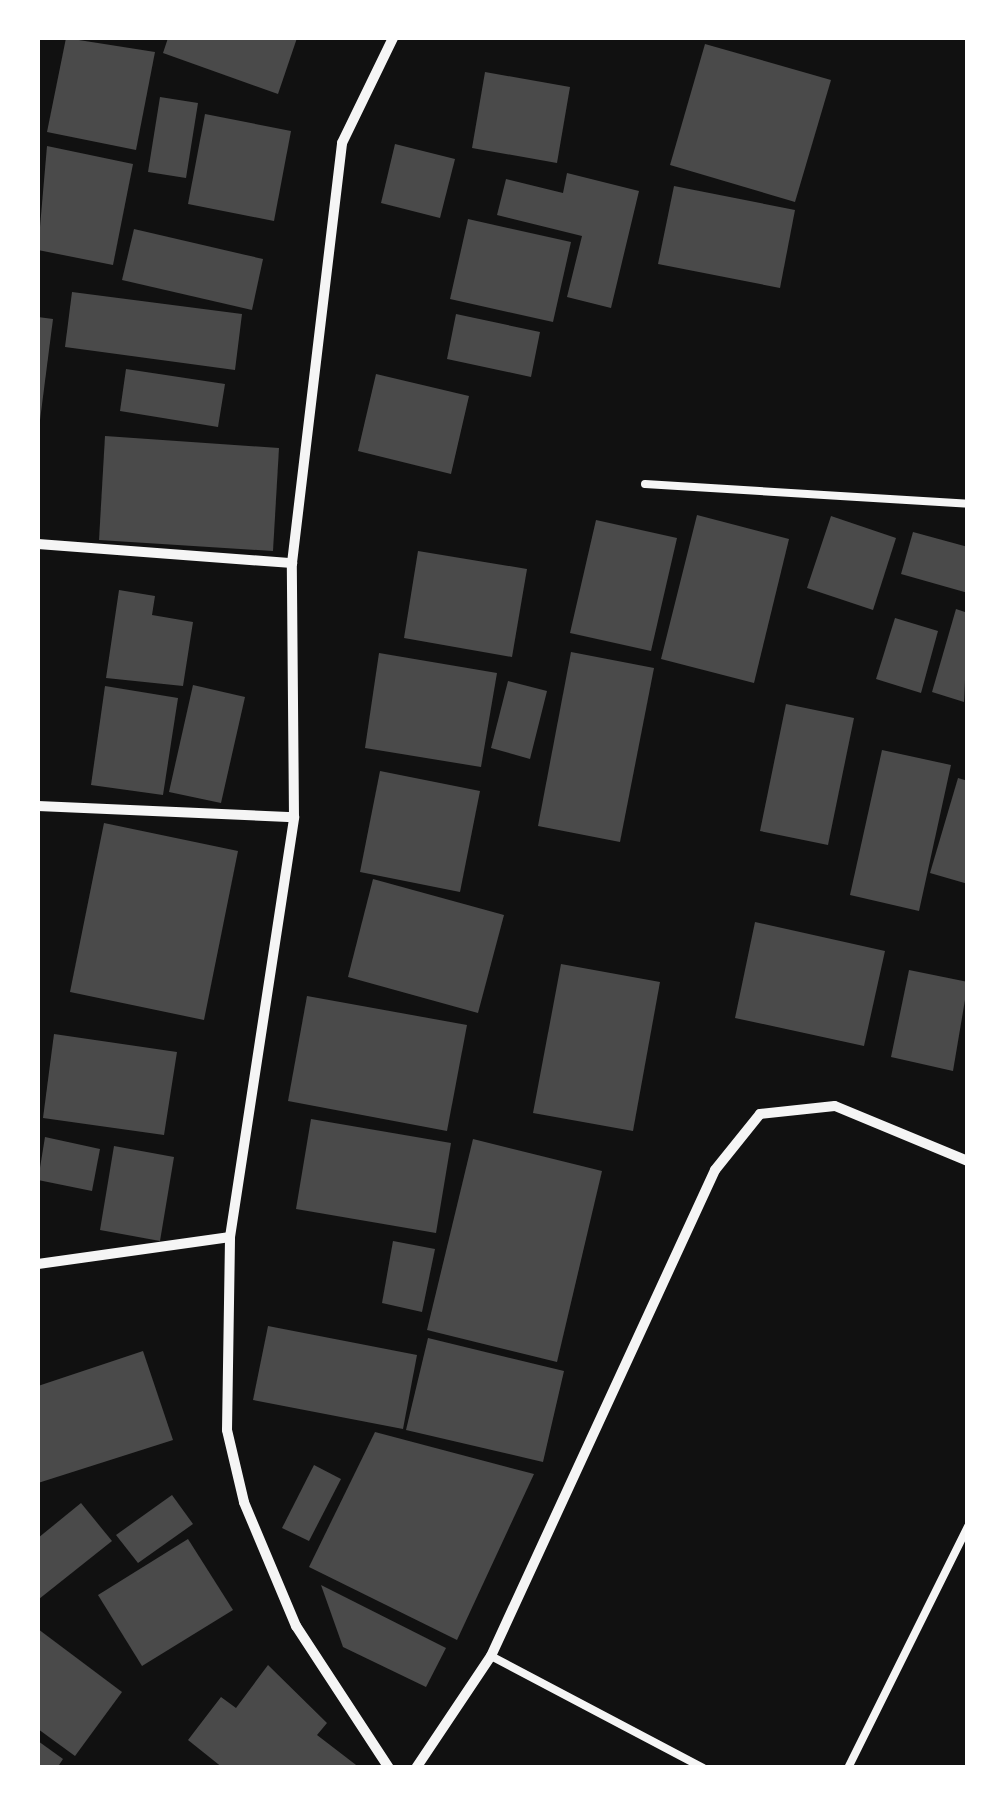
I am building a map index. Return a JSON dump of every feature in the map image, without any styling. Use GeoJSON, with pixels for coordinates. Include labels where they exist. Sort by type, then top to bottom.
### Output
{"type":"FeatureCollection","features":[{"type":"Feature","properties":{"kind":"street"},"geometry":{"type":"LineString","coordinates":[[389,1768],[296,1626],[244,1502],[227,1430],[230,1237],[294,818],[292,563],[342,143],[393,38]]}},
{"type":"Feature","properties":{"kind":"street"},"geometry":{"type":"LineString","coordinates":[[38,544],[292,563]]}},
{"type":"Feature","properties":{"kind":"street"},"geometry":{"type":"LineString","coordinates":[[38,806],[294,818]]}},
{"type":"Feature","properties":{"kind":"street"},"geometry":{"type":"LineString","coordinates":[[416,1768],[491,1656],[715,1170],[760,1114],[835,1106],[968,1161]]}},
{"type":"Feature","properties":{"kind":"street"},"geometry":{"type":"LineString","coordinates":[[38,1264],[230,1237]]}},
{"type":"Feature","properties":{"kind":"lane"},"geometry":{"type":"LineString","coordinates":[[645,484],[968,504]]}},
{"type":"Feature","properties":{"kind":"lane"},"geometry":{"type":"LineString","coordinates":[[848,1768],[968,1526]]}},
{"type":"Feature","properties":{"kind":"lane"},"geometry":{"type":"LineString","coordinates":[[491,1656],[703,1768]]}},
{"type":"Feature","properties":{"kind":"building"},"geometry":{"type":"Polygon","coordinates":[[[66,38],[155,52],[136,150],[47,132],[66,38]]]}},
{"type":"Feature","properties":{"kind":"building"},"geometry":{"type":"Polygon","coordinates":[[[168,38],[297,38],[278,94],[163,53],[168,38]]]}},
{"type":"Feature","properties":{"kind":"building"},"geometry":{"type":"Polygon","coordinates":[[[705,44],[831,80],[795,202],[670,165],[705,44]]]}},
{"type":"Feature","properties":{"kind":"building"},"geometry":{"type":"Polygon","coordinates":[[[485,72],[570,87],[557,163],[472,148],[485,72]]]}},
{"type":"Feature","properties":{"kind":"building"},"geometry":{"type":"Polygon","coordinates":[[[160,97],[198,103],[186,178],[148,172],[160,97]]]}},
{"type":"Feature","properties":{"kind":"building"},"geometry":{"type":"Polygon","coordinates":[[[205,114],[291,131],[274,221],[188,204],[205,114]]]}},
{"type":"Feature","properties":{"kind":"building"},"geometry":{"type":"Polygon","coordinates":[[[395,144],[455,159],[440,218],[381,203],[395,144]]]}},
{"type":"Feature","properties":{"kind":"building"},"geometry":{"type":"Polygon","coordinates":[[[47,146],[133,164],[113,265],[38,250],[47,146]]]}},
{"type":"Feature","properties":{"kind":"building"},"geometry":{"type":"Polygon","coordinates":[[[567,173],[639,191],[611,308],[567,297],[582,236],[497,215],[506,179],[563,193],[567,173]]]}},
{"type":"Feature","properties":{"kind":"building"},"geometry":{"type":"Polygon","coordinates":[[[674,186],[795,210],[780,288],[658,264],[674,186]]]}},
{"type":"Feature","properties":{"kind":"building"},"geometry":{"type":"Polygon","coordinates":[[[468,219],[571,242],[553,322],[450,299],[468,219]]]}},
{"type":"Feature","properties":{"kind":"building"},"geometry":{"type":"Polygon","coordinates":[[[134,229],[263,259],[252,310],[122,280],[134,229]]]}},
{"type":"Feature","properties":{"kind":"building"},"geometry":{"type":"Polygon","coordinates":[[[72,292],[242,314],[235,370],[65,347],[72,292]]]}},
{"type":"Feature","properties":{"kind":"building"},"geometry":{"type":"Polygon","coordinates":[[[456,314],[540,332],[531,377],[447,359],[456,314]]]}},
{"type":"Feature","properties":{"kind":"building"},"geometry":{"type":"Polygon","coordinates":[[[38,317],[53,319],[40,420],[38,420],[38,317]]]}},
{"type":"Feature","properties":{"kind":"building"},"geometry":{"type":"Polygon","coordinates":[[[126,369],[225,384],[218,427],[120,411],[126,369]]]}},
{"type":"Feature","properties":{"kind":"building"},"geometry":{"type":"Polygon","coordinates":[[[376,374],[469,396],[451,474],[358,451],[376,374]]]}},
{"type":"Feature","properties":{"kind":"building"},"geometry":{"type":"Polygon","coordinates":[[[105,436],[279,448],[273,551],[99,540],[105,436]]]}},
{"type":"Feature","properties":{"kind":"building"},"geometry":{"type":"Polygon","coordinates":[[[697,515],[789,539],[754,683],[661,659],[697,515]]]}},
{"type":"Feature","properties":{"kind":"building"},"geometry":{"type":"Polygon","coordinates":[[[831,516],[896,538],[873,610],[807,588],[831,516]]]}},
{"type":"Feature","properties":{"kind":"building"},"geometry":{"type":"Polygon","coordinates":[[[596,520],[677,538],[651,651],[570,633],[596,520]]]}},
{"type":"Feature","properties":{"kind":"building"},"geometry":{"type":"Polygon","coordinates":[[[913,532],[968,547],[968,593],[901,574],[913,532]]]}},
{"type":"Feature","properties":{"kind":"building"},"geometry":{"type":"Polygon","coordinates":[[[418,551],[527,569],[512,657],[404,638],[418,551]]]}},
{"type":"Feature","properties":{"kind":"building"},"geometry":{"type":"Polygon","coordinates":[[[119,590],[155,596],[152,615],[193,622],[183,686],[106,678],[119,590]]]}},
{"type":"Feature","properties":{"kind":"building"},"geometry":{"type":"Polygon","coordinates":[[[956,609],[968,613],[964,702],[932,692],[956,609]]]}},
{"type":"Feature","properties":{"kind":"building"},"geometry":{"type":"Polygon","coordinates":[[[895,618],[938,631],[921,693],[876,679],[895,618]]]}},
{"type":"Feature","properties":{"kind":"building"},"geometry":{"type":"Polygon","coordinates":[[[571,652],[654,668],[620,842],[538,826],[571,652]]]}},
{"type":"Feature","properties":{"kind":"building"},"geometry":{"type":"Polygon","coordinates":[[[379,653],[497,673],[481,767],[365,748],[379,653]]]}},
{"type":"Feature","properties":{"kind":"building"},"geometry":{"type":"Polygon","coordinates":[[[508,681],[547,691],[530,759],[491,748],[508,681]]]}},
{"type":"Feature","properties":{"kind":"building"},"geometry":{"type":"Polygon","coordinates":[[[193,685],[245,697],[221,803],[169,792],[193,685]]]}},
{"type":"Feature","properties":{"kind":"building"},"geometry":{"type":"Polygon","coordinates":[[[105,686],[178,698],[163,795],[91,785],[105,686]]]}},
{"type":"Feature","properties":{"kind":"building"},"geometry":{"type":"Polygon","coordinates":[[[786,704],[854,718],[828,845],[760,831],[786,704]]]}},
{"type":"Feature","properties":{"kind":"building"},"geometry":{"type":"Polygon","coordinates":[[[882,750],[951,765],[919,911],[850,895],[882,750]]]}},
{"type":"Feature","properties":{"kind":"building"},"geometry":{"type":"Polygon","coordinates":[[[380,771],[480,791],[460,892],[360,872],[380,771]]]}},
{"type":"Feature","properties":{"kind":"building"},"geometry":{"type":"Polygon","coordinates":[[[958,778],[968,781],[968,884],[930,873],[958,778]]]}},
{"type":"Feature","properties":{"kind":"building"},"geometry":{"type":"Polygon","coordinates":[[[104,823],[238,851],[204,1020],[70,992],[104,823]]]}},
{"type":"Feature","properties":{"kind":"building"},"geometry":{"type":"Polygon","coordinates":[[[373,879],[504,915],[478,1013],[348,977],[373,879]]]}},
{"type":"Feature","properties":{"kind":"building"},"geometry":{"type":"Polygon","coordinates":[[[755,922],[885,951],[864,1046],[735,1018],[755,922]]]}},
{"type":"Feature","properties":{"kind":"building"},"geometry":{"type":"Polygon","coordinates":[[[561,964],[660,982],[633,1131],[533,1113],[561,964]]]}},
{"type":"Feature","properties":{"kind":"building"},"geometry":{"type":"Polygon","coordinates":[[[909,970],[968,982],[953,1071],[891,1057],[909,970]]]}},
{"type":"Feature","properties":{"kind":"building"},"geometry":{"type":"Polygon","coordinates":[[[307,996],[467,1025],[447,1131],[288,1101],[307,996]]]}},
{"type":"Feature","properties":{"kind":"building"},"geometry":{"type":"Polygon","coordinates":[[[54,1034],[177,1052],[164,1135],[43,1118],[54,1034]]]}},
{"type":"Feature","properties":{"kind":"building"},"geometry":{"type":"Polygon","coordinates":[[[311,1119],[451,1143],[436,1233],[296,1209],[311,1119]]]}},
{"type":"Feature","properties":{"kind":"building"},"geometry":{"type":"Polygon","coordinates":[[[45,1137],[100,1149],[92,1191],[38,1180],[45,1137]]]}},
{"type":"Feature","properties":{"kind":"building"},"geometry":{"type":"Polygon","coordinates":[[[473,1139],[602,1171],[557,1362],[427,1330],[473,1139]]]}},
{"type":"Feature","properties":{"kind":"building"},"geometry":{"type":"Polygon","coordinates":[[[114,1146],[174,1157],[160,1241],[100,1230],[114,1146]]]}},
{"type":"Feature","properties":{"kind":"building"},"geometry":{"type":"Polygon","coordinates":[[[393,1241],[435,1249],[422,1312],[382,1303],[393,1241]]]}},
{"type":"Feature","properties":{"kind":"building"},"geometry":{"type":"Polygon","coordinates":[[[268,1326],[417,1355],[403,1429],[253,1400],[268,1326]]]}},
{"type":"Feature","properties":{"kind":"building"},"geometry":{"type":"Polygon","coordinates":[[[428,1338],[564,1371],[543,1462],[406,1430],[428,1338]]]}},
{"type":"Feature","properties":{"kind":"building"},"geometry":{"type":"Polygon","coordinates":[[[143,1351],[173,1440],[38,1483],[38,1386],[143,1351]]]}},
{"type":"Feature","properties":{"kind":"building"},"geometry":{"type":"Polygon","coordinates":[[[375,1432],[534,1474],[457,1640],[309,1567],[375,1432]]]}},
{"type":"Feature","properties":{"kind":"building"},"geometry":{"type":"Polygon","coordinates":[[[314,1465],[341,1479],[309,1541],[282,1528],[314,1465]]]}},
{"type":"Feature","properties":{"kind":"building"},"geometry":{"type":"Polygon","coordinates":[[[172,1495],[193,1524],[138,1563],[116,1535],[172,1495]]]}},
{"type":"Feature","properties":{"kind":"building"},"geometry":{"type":"Polygon","coordinates":[[[81,1503],[112,1541],[39,1599],[38,1538],[81,1503]]]}},
{"type":"Feature","properties":{"kind":"building"},"geometry":{"type":"Polygon","coordinates":[[[188,1539],[233,1610],[142,1666],[98,1595],[188,1539]]]}},
{"type":"Feature","properties":{"kind":"building"},"geometry":{"type":"Polygon","coordinates":[[[321,1585],[446,1648],[426,1687],[343,1647],[321,1585]]]}},
{"type":"Feature","properties":{"kind":"building"},"geometry":{"type":"Polygon","coordinates":[[[38,1629],[122,1692],[75,1756],[38,1729],[38,1629]]]}},
{"type":"Feature","properties":{"kind":"building"},"geometry":{"type":"Polygon","coordinates":[[[268,1665],[327,1723],[317,1735],[360,1768],[223,1768],[188,1740],[221,1697],[236,1708],[268,1665]]]}},
{"type":"Feature","properties":{"kind":"building"},"geometry":{"type":"Polygon","coordinates":[[[38,1741],[63,1759],[57,1768],[38,1768],[38,1741]]]}}]}
